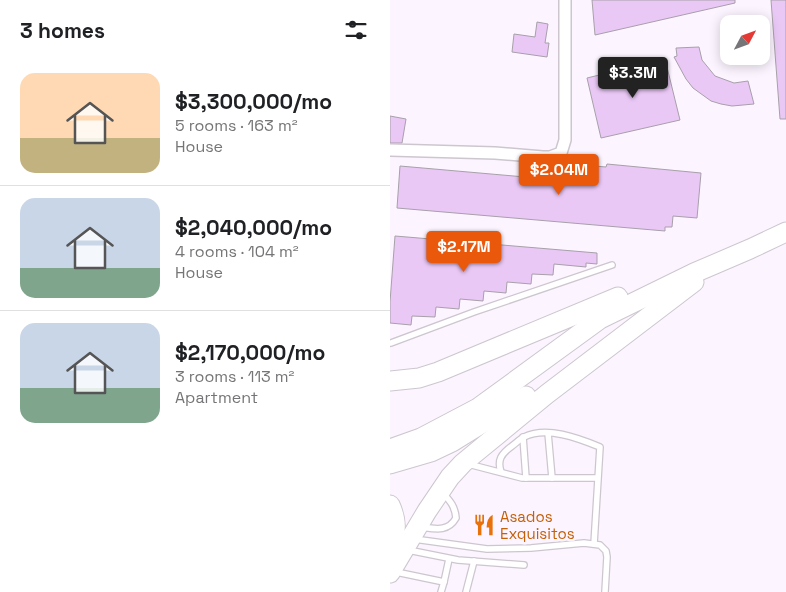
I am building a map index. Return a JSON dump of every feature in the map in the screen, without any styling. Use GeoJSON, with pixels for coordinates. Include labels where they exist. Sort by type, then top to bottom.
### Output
{"type":"FeatureCollection","features":[{"type":"Feature","properties":{"kind":"main road"},"geometry":{"type":"LineString","coordinates":[[390,449],[421,438],[478,408],[600,319],[694,273],[786,232]]}},
{"type":"Feature","properties":{"kind":"main road"},"geometry":{"type":"LineString","coordinates":[[390,464],[431,452],[494,417],[624,326],[750,249]]}},
{"type":"Feature","properties":{"kind":"main road"},"geometry":{"type":"LineString","coordinates":[[390,381],[419,378],[438,372],[722,256],[750,249]]}},
{"type":"Feature","properties":{"kind":"main road"},"geometry":{"type":"LineString","coordinates":[[391,572],[405,540],[463,462],[547,394],[697,280]]}},
{"type":"Feature","properties":{"kind":"main road"},"geometry":{"type":"LineString","coordinates":[[390,505],[395,517],[395,529],[405,540]]}},
{"type":"Feature","properties":{"kind":"street"},"geometry":{"type":"LineString","coordinates":[[390,150],[495,153],[550,157],[561,153],[565,140],[565,0]]}},
{"type":"Feature","properties":{"kind":"lane"},"geometry":{"type":"LineString","coordinates":[[391,343],[474,312],[612,265]]}},
{"type":"Feature","properties":{"kind":"lane"},"geometry":{"type":"LineString","coordinates":[[501,472],[498,463],[500,457],[523,437],[535,434],[548,433],[571,437],[600,448],[594,544]]}},
{"type":"Feature","properties":{"kind":"lane"},"geometry":{"type":"LineString","coordinates":[[548,433],[552,478]]}},
{"type":"Feature","properties":{"kind":"lane"},"geometry":{"type":"LineString","coordinates":[[523,437],[526,478]]}},
{"type":"Feature","properties":{"kind":"lane"},"geometry":{"type":"LineString","coordinates":[[463,462],[526,478],[597,478]]}},
{"type":"Feature","properties":{"kind":"lane"},"geometry":{"type":"LineString","coordinates":[[405,540],[441,530],[453,523],[456,518],[456,510],[453,504],[440,491]]}},
{"type":"Feature","properties":{"kind":"lane"},"geometry":{"type":"LineString","coordinates":[[405,540],[487,549],[600,545],[606,551],[605,592]]}},
{"type":"Feature","properties":{"kind":"lane"},"geometry":{"type":"LineString","coordinates":[[405,540],[449,559],[524,564]]}},
{"type":"Feature","properties":{"kind":"lane"},"geometry":{"type":"LineString","coordinates":[[441,592],[449,559]]}},
{"type":"Feature","properties":{"kind":"lane"},"geometry":{"type":"LineString","coordinates":[[466,592],[474,561]]}},
{"type":"Feature","properties":{"kind":"lane"},"geometry":{"type":"LineString","coordinates":[[391,572],[444,582]]}},
{"type":"Feature","properties":{"kind":"building"},"geometry":{"type":"Polygon","coordinates":[[[592,0],[735,0],[735,3],[595,35],[592,0]]]}},
{"type":"Feature","properties":{"kind":"building"},"geometry":{"type":"Polygon","coordinates":[[[771,0],[786,0],[786,119],[780,119],[771,0]]]}},
{"type":"Feature","properties":{"kind":"building"},"geometry":{"type":"Polygon","coordinates":[[[537,22],[548,24],[545,43],[549,43],[547,57],[512,52],[514,34],[535,37],[537,22]]]}},
{"type":"Feature","properties":{"kind":"building"},"geometry":{"type":"Polygon","coordinates":[[[699,47],[702,60],[715,76],[734,83],[748,81],[754,104],[732,106],[721,104],[711,101],[693,88],[674,57],[677,56],[676,48],[699,47]]]}},
{"type":"Feature","properties":{"kind":"building"},"geometry":{"type":"Polygon","coordinates":[[[665,59],[680,120],[601,138],[587,78],[665,59]]]}},
{"type":"Feature","properties":{"kind":"building"},"geometry":{"type":"Polygon","coordinates":[[[390,116],[406,119],[402,143],[390,143],[390,116]]]}},
{"type":"Feature","properties":{"kind":"building"},"geometry":{"type":"Polygon","coordinates":[[[607,164],[701,173],[697,218],[673,216],[672,227],[665,227],[665,231],[397,208],[400,166],[559,180],[559,175],[582,177],[583,165],[606,167],[607,164]]]}},
{"type":"Feature","properties":{"kind":"building"},"geometry":{"type":"Polygon","coordinates":[[[395,236],[597,253],[597,264],[586,263],[586,267],[554,264],[553,275],[532,274],[531,284],[507,282],[506,293],[484,291],[483,301],[460,299],[459,309],[436,307],[435,317],[412,316],[411,325],[390,323],[395,236]]]}},
{"type":"Feature","properties":{"kind":"place","name":"Asados Exquisitos"},"geometry":{"type":"Point","coordinates":[484,525]}}]}
